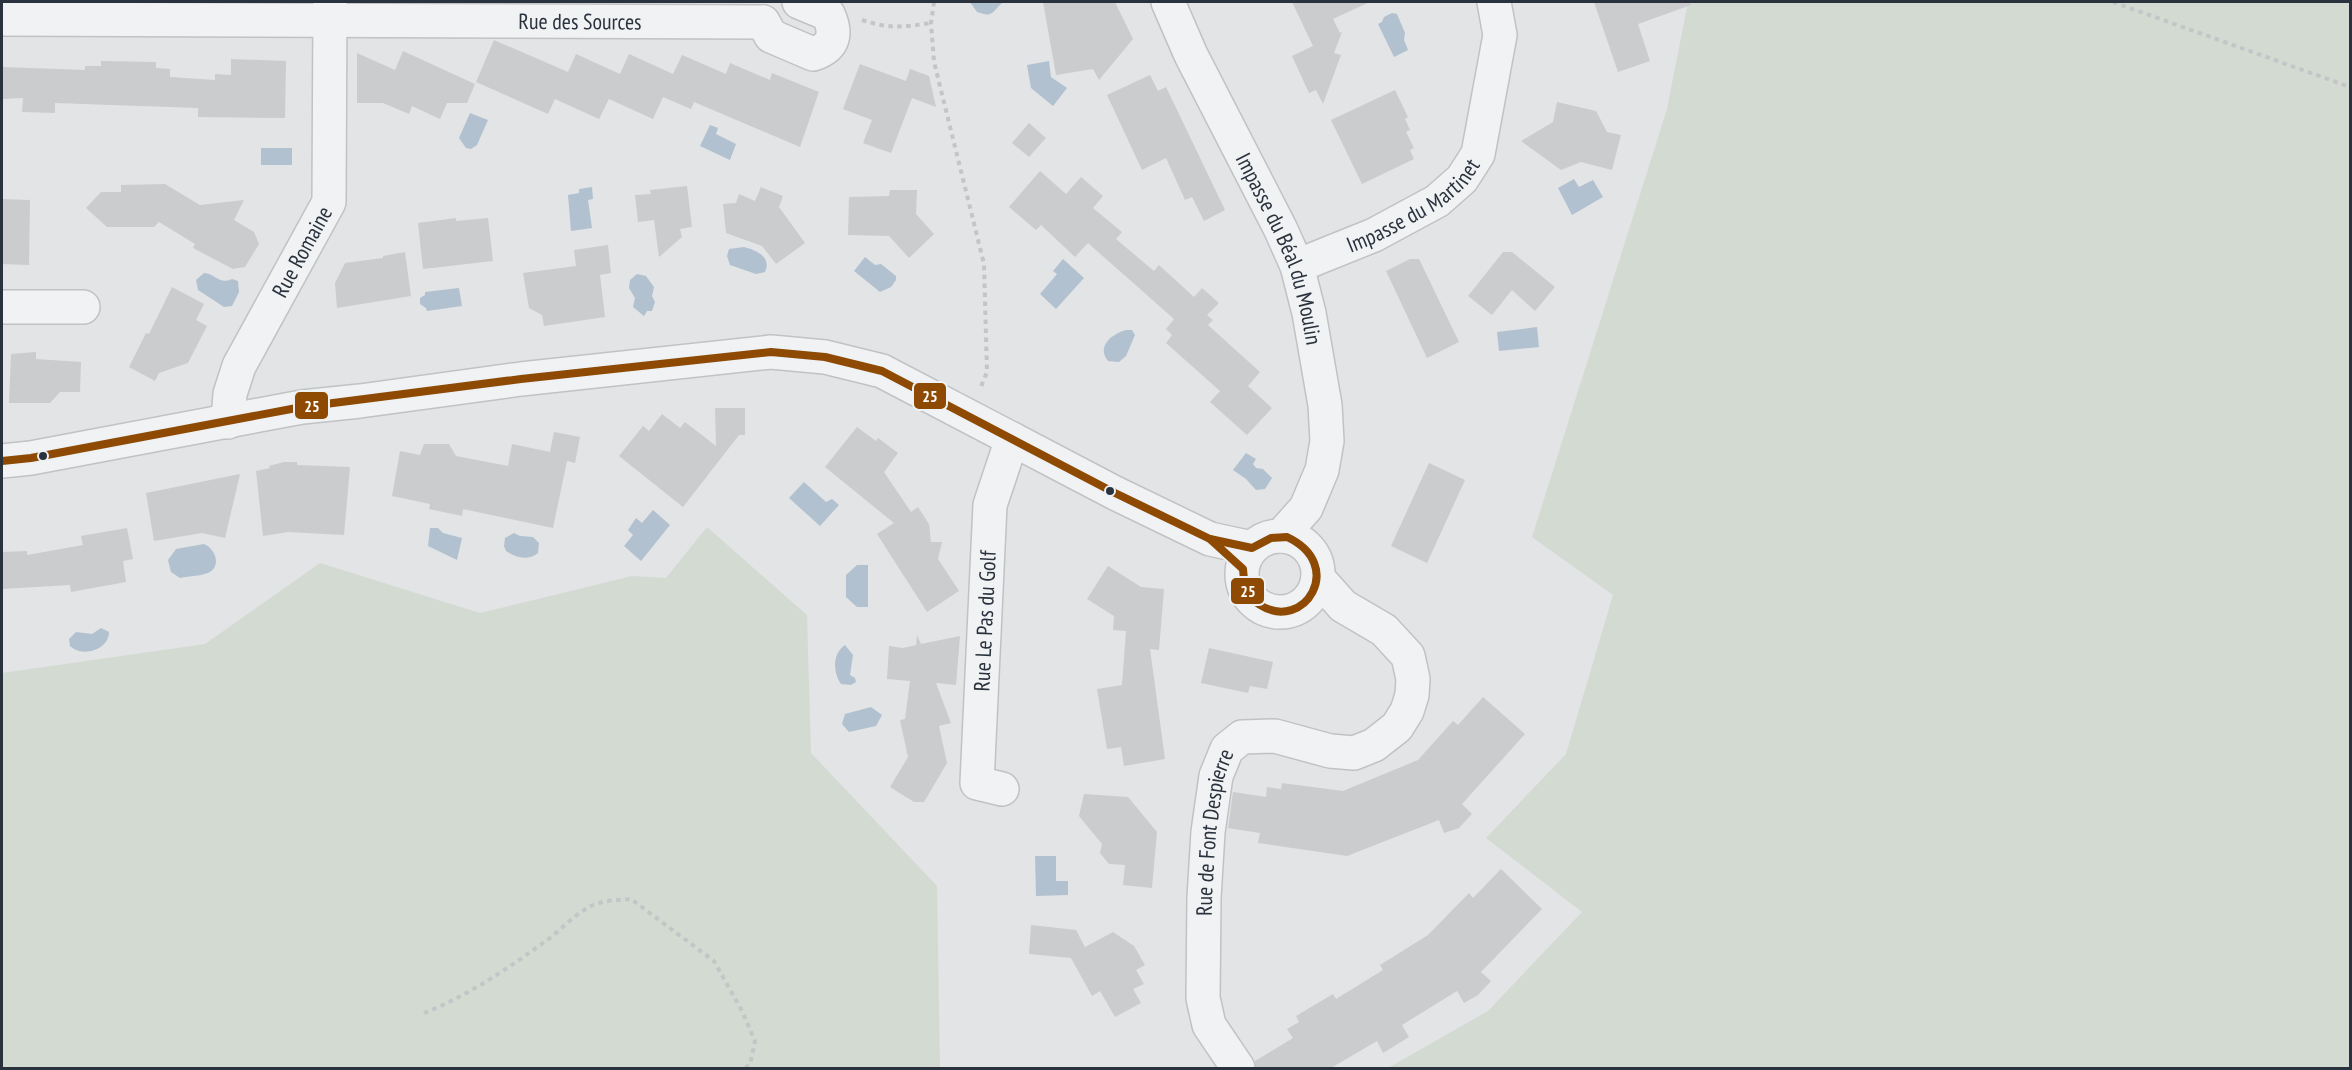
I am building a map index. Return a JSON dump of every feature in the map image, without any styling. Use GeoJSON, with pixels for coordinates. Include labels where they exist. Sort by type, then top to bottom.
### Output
{"type":"FeatureCollection","features":[{"type":"Feature","properties":{"kind":"street"},"geometry":{"type":"LineString","coordinates":[[799,2],[828,14],[834,26]]}},
{"type":"Feature","properties":{"kind":"street","name":"Impasse du Béal du Moulin"},"geometry":{"type":"LineString","coordinates":[[1168,2],[1191,55],[1281,230],[1297,266],[1309,313],[1325,405],[1327,441],[1322,470],[1306,508],[1270,549]]}},
{"type":"Feature","properties":{"kind":"street","name":"Impasse du Martinet"},"geometry":{"type":"LineString","coordinates":[[1297,266],[1374,235],[1437,201],[1462,179],[1478,154],[1500,35],[1494,2]]}},
{"type":"Feature","properties":{"kind":"street","name":"Rue des Sources"},"geometry":{"type":"LineString","coordinates":[[2,19],[330,10],[769,12],[771,36],[813,54],[823,51],[832,39],[834,26]]}},
{"type":"Feature","properties":{"kind":"street","name":"Rue Romaine"},"geometry":{"type":"LineString","coordinates":[[228,422],[230,394],[239,366],[329,202],[330,10]]}},
{"type":"Feature","properties":{"kind":"street"},"geometry":{"type":"LineString","coordinates":[[2,307],[83,307]]}},
{"type":"Feature","properties":{"kind":"street"},"geometry":{"type":"LineString","coordinates":[[2,461],[31,458],[302,407],[521,379],[771,352],[825,357],[882,371],[1115,493],[1210,539],[1312,553],[1317,565],[1313,589],[1298,607],[1275,612],[1254,601],[1247,592],[1243,581],[1270,549]]}},
{"type":"Feature","properties":{"kind":"street","name":"Rue Le Pas du Golf"},"geometry":{"type":"LineString","coordinates":[[1002,789],[977,783],[990,505],[1012,439]]}},
{"type":"Feature","properties":{"kind":"street","name":"Rue de Font Despierre"},"geometry":{"type":"LineString","coordinates":[[1238,1068],[1209,1025],[1203,998],[1204,897],[1208,832],[1216,776],[1227,749],[1242,737],[1275,736],[1330,751],[1353,753],[1374,746],[1397,727],[1407,711],[1412,695],[1413,679],[1408,656],[1383,630],[1313,589]]}},
{"type":"Feature","properties":{"kind":"path"},"geometry":{"type":"LineString","coordinates":[[934,2],[932,23],[934,62],[984,264],[987,372],[969,418]]}},
{"type":"Feature","properties":{"kind":"path"},"geometry":{"type":"LineString","coordinates":[[2113,2],[2350,87]]}},
{"type":"Feature","properties":{"kind":"path"},"geometry":{"type":"LineString","coordinates":[[834,26],[853,17],[880,27],[898,28],[932,23]]}},
{"type":"Feature","properties":{"kind":"path"},"geometry":{"type":"LineString","coordinates":[[424,1013],[455,1001],[508,968],[546,942],[570,921],[598,903],[632,899],[714,961],[742,1011],[755,1041],[750,1065],[744,1068]]}},
{"type":"Feature","properties":{"kind":"shaded area"},"geometry":{"type":"Polygon","coordinates":[[[1688,2],[2350,2],[2350,1068],[1388,1068],[1488,1011],[1582,912],[1486,838],[1566,754],[1613,595],[1532,537],[1667,109],[1688,2]]]}},
{"type":"Feature","properties":{"kind":"shaded area"},"geometry":{"type":"Polygon","coordinates":[[[707,527],[807,615],[811,753],[937,886],[940,1068],[2,1068],[2,673],[205,644],[320,563],[480,613],[632,576],[666,578],[707,527]]]}},
{"type":"Feature","properties":{"kind":"water"},"geometry":{"type":"Polygon","coordinates":[[[970,2],[1003,2],[992,13],[986,14],[977,12],[970,2]]]}},
{"type":"Feature","properties":{"kind":"water"},"geometry":{"type":"Polygon","coordinates":[[[1392,13],[1397,14],[1405,33],[1404,40],[1408,50],[1394,57],[1378,24],[1392,13]]]}},
{"type":"Feature","properties":{"kind":"water"},"geometry":{"type":"Polygon","coordinates":[[[1049,61],[1051,77],[1067,88],[1053,106],[1031,88],[1027,65],[1049,61]]]}},
{"type":"Feature","properties":{"kind":"water"},"geometry":{"type":"Polygon","coordinates":[[[470,113],[488,120],[477,145],[471,149],[466,148],[459,138],[470,113]]]}},
{"type":"Feature","properties":{"kind":"water"},"geometry":{"type":"Polygon","coordinates":[[[710,125],[718,128],[716,134],[736,144],[730,160],[700,146],[710,125]]]}},
{"type":"Feature","properties":{"kind":"water"},"geometry":{"type":"Polygon","coordinates":[[[261,148],[292,148],[292,165],[261,165],[261,148]]]}},
{"type":"Feature","properties":{"kind":"water"},"geometry":{"type":"Polygon","coordinates":[[[1574,179],[1579,187],[1593,180],[1603,197],[1572,215],[1558,188],[1574,179]]]}},
{"type":"Feature","properties":{"kind":"water"},"geometry":{"type":"Polygon","coordinates":[[[592,187],[593,199],[588,200],[592,228],[571,231],[568,195],[579,193],[579,189],[592,187]]]}},
{"type":"Feature","properties":{"kind":"water"},"geometry":{"type":"Polygon","coordinates":[[[744,247],[758,252],[765,258],[767,267],[765,272],[756,274],[730,265],[727,256],[729,249],[744,247]]]}},
{"type":"Feature","properties":{"kind":"water"},"geometry":{"type":"Polygon","coordinates":[[[865,257],[875,265],[881,264],[896,276],[891,287],[880,292],[854,271],[865,257]]]}},
{"type":"Feature","properties":{"kind":"water"},"geometry":{"type":"Polygon","coordinates":[[[1063,259],[1084,278],[1056,309],[1040,294],[1057,274],[1053,271],[1063,259]]]}},
{"type":"Feature","properties":{"kind":"water"},"geometry":{"type":"Polygon","coordinates":[[[204,273],[224,281],[232,279],[238,281],[239,292],[232,306],[224,307],[198,290],[196,280],[204,273]]]}},
{"type":"Feature","properties":{"kind":"water"},"geometry":{"type":"Polygon","coordinates":[[[637,274],[646,276],[654,287],[652,296],[655,302],[652,311],[647,311],[644,316],[633,307],[635,298],[629,288],[630,280],[637,274]]]}},
{"type":"Feature","properties":{"kind":"water"},"geometry":{"type":"Polygon","coordinates":[[[459,288],[462,306],[427,311],[420,304],[420,298],[425,295],[425,292],[459,288]]]}},
{"type":"Feature","properties":{"kind":"water"},"geometry":{"type":"Polygon","coordinates":[[[1537,327],[1539,347],[1499,351],[1497,332],[1537,327]]]}},
{"type":"Feature","properties":{"kind":"water"},"geometry":{"type":"Polygon","coordinates":[[[1126,330],[1132,330],[1135,335],[1126,356],[1119,362],[1108,361],[1104,350],[1107,341],[1126,330]]]}},
{"type":"Feature","properties":{"kind":"water"},"geometry":{"type":"Polygon","coordinates":[[[1246,453],[1256,459],[1253,464],[1256,468],[1263,469],[1272,478],[1265,489],[1256,490],[1233,470],[1246,453]]]}},
{"type":"Feature","properties":{"kind":"water"},"geometry":{"type":"Polygon","coordinates":[[[804,482],[826,502],[832,499],[839,505],[820,526],[789,498],[804,482]]]}},
{"type":"Feature","properties":{"kind":"water"},"geometry":{"type":"Polygon","coordinates":[[[653,510],[670,525],[641,561],[624,546],[633,535],[628,530],[636,518],[642,523],[653,510]]]}},
{"type":"Feature","properties":{"kind":"water"},"geometry":{"type":"Polygon","coordinates":[[[430,528],[438,528],[443,533],[462,538],[457,560],[428,546],[430,528]]]}},
{"type":"Feature","properties":{"kind":"water"},"geometry":{"type":"Polygon","coordinates":[[[514,533],[533,537],[539,543],[538,553],[522,558],[506,551],[505,538],[514,533]]]}},
{"type":"Feature","properties":{"kind":"water"},"geometry":{"type":"Polygon","coordinates":[[[204,544],[211,549],[215,557],[214,569],[200,575],[180,578],[171,572],[168,560],[176,549],[204,544]]]}},
{"type":"Feature","properties":{"kind":"water"},"geometry":{"type":"Polygon","coordinates":[[[857,565],[868,565],[868,607],[857,607],[846,597],[846,575],[857,565]]]}},
{"type":"Feature","properties":{"kind":"water"},"geometry":{"type":"Polygon","coordinates":[[[101,628],[109,632],[108,638],[100,648],[88,652],[75,650],[70,646],[69,639],[76,632],[92,634],[101,628]]]}},
{"type":"Feature","properties":{"kind":"water"},"geometry":{"type":"Polygon","coordinates":[[[845,645],[853,655],[850,675],[855,678],[856,682],[851,685],[841,684],[835,669],[838,653],[845,645]]]}},
{"type":"Feature","properties":{"kind":"water"},"geometry":{"type":"Polygon","coordinates":[[[871,707],[882,715],[876,726],[849,732],[842,724],[845,714],[871,707]]]}},
{"type":"Feature","properties":{"kind":"water"},"geometry":{"type":"Polygon","coordinates":[[[1035,856],[1056,856],[1056,881],[1068,881],[1068,895],[1036,896],[1035,856]]]}},
{"type":"Feature","properties":{"kind":"building"},"geometry":{"type":"Polygon","coordinates":[[[1043,2],[1115,2],[1133,39],[1099,80],[1093,69],[1056,75],[1043,2]]]}},
{"type":"Feature","properties":{"kind":"building"},"geometry":{"type":"Polygon","coordinates":[[[1292,2],[1370,2],[1333,19],[1340,33],[1342,32],[1334,53],[1341,55],[1323,104],[1316,90],[1309,93],[1292,56],[1313,46],[1292,2]]]}},
{"type":"Feature","properties":{"kind":"building"},"geometry":{"type":"Polygon","coordinates":[[[1594,2],[1690,2],[1691,5],[1638,24],[1650,61],[1618,72],[1594,2]]]}},
{"type":"Feature","properties":{"kind":"building"},"geometry":{"type":"Polygon","coordinates":[[[494,40],[568,72],[576,54],[620,74],[629,54],[673,74],[682,55],[726,74],[730,63],[770,80],[772,73],[819,92],[800,147],[694,102],[691,109],[663,97],[653,119],[609,99],[599,119],[555,99],[548,114],[476,82],[494,40]]]}},
{"type":"Feature","properties":{"kind":"building"},"geometry":{"type":"Polygon","coordinates":[[[403,51],[475,84],[467,103],[447,103],[440,119],[412,106],[409,114],[383,103],[357,103],[357,53],[395,70],[403,51]]]}},
{"type":"Feature","properties":{"kind":"building"},"geometry":{"type":"Polygon","coordinates":[[[231,59],[286,61],[285,118],[198,117],[198,108],[55,103],[55,113],[22,112],[23,98],[2,99],[2,67],[85,70],[85,66],[101,66],[101,61],[156,62],[156,68],[170,69],[170,77],[215,80],[215,74],[231,75],[231,59]]]}},
{"type":"Feature","properties":{"kind":"building"},"geometry":{"type":"Polygon","coordinates":[[[860,64],[906,81],[910,69],[929,76],[936,107],[912,98],[891,153],[863,143],[872,120],[843,109],[860,64]]]}},
{"type":"Feature","properties":{"kind":"building"},"geometry":{"type":"Polygon","coordinates":[[[1150,75],[1158,91],[1166,87],[1225,210],[1204,221],[1192,197],[1185,200],[1166,158],[1142,170],[1107,95],[1150,75]]]}},
{"type":"Feature","properties":{"kind":"building"},"geometry":{"type":"Polygon","coordinates":[[[1395,90],[1408,117],[1405,119],[1410,130],[1406,132],[1414,148],[1410,150],[1414,159],[1362,184],[1331,120],[1395,90]]]}},
{"type":"Feature","properties":{"kind":"building"},"geometry":{"type":"Polygon","coordinates":[[[1557,102],[1596,111],[1607,132],[1621,135],[1612,170],[1581,162],[1561,170],[1521,141],[1553,122],[1557,102]]]}},
{"type":"Feature","properties":{"kind":"building"},"geometry":{"type":"Polygon","coordinates":[[[1029,123],[1046,138],[1029,157],[1012,143],[1029,123]]]}},
{"type":"Feature","properties":{"kind":"building"},"geometry":{"type":"Polygon","coordinates":[[[1040,171],[1066,194],[1081,177],[1103,196],[1093,208],[1122,232],[1116,239],[1154,271],[1159,265],[1194,297],[1202,288],[1219,303],[1207,315],[1213,320],[1208,325],[1260,372],[1248,386],[1272,408],[1247,435],[1210,402],[1220,391],[1166,343],[1172,335],[1166,329],[1174,319],[1088,243],[1075,257],[1041,225],[1036,230],[1009,207],[1040,171]]]}},
{"type":"Feature","properties":{"kind":"building"},"geometry":{"type":"Polygon","coordinates":[[[165,184],[200,205],[244,200],[234,220],[254,232],[259,244],[245,267],[233,269],[193,248],[195,244],[159,222],[154,227],[107,227],[86,208],[101,192],[121,192],[121,185],[165,184]]]}},
{"type":"Feature","properties":{"kind":"building"},"geometry":{"type":"Polygon","coordinates":[[[687,186],[692,227],[680,229],[682,237],[659,257],[654,220],[638,222],[635,195],[651,194],[650,190],[687,186]]]}},
{"type":"Feature","properties":{"kind":"building"},"geometry":{"type":"Polygon","coordinates":[[[761,187],[783,196],[779,207],[805,243],[776,264],[762,246],[726,233],[723,204],[736,203],[739,194],[755,201],[761,187]]]}},
{"type":"Feature","properties":{"kind":"building"},"geometry":{"type":"Polygon","coordinates":[[[890,190],[917,190],[916,214],[934,234],[909,258],[889,236],[848,235],[849,197],[889,196],[890,190]]]}},
{"type":"Feature","properties":{"kind":"building"},"geometry":{"type":"Polygon","coordinates":[[[2,199],[30,200],[29,265],[2,264],[2,199]]]}},
{"type":"Feature","properties":{"kind":"building"},"geometry":{"type":"Polygon","coordinates":[[[456,218],[456,221],[488,218],[493,261],[423,269],[418,223],[456,218]]]}},
{"type":"Feature","properties":{"kind":"building"},"geometry":{"type":"Polygon","coordinates":[[[608,245],[611,273],[600,275],[605,317],[544,326],[542,315],[529,308],[523,273],[576,266],[574,250],[608,245]]]}},
{"type":"Feature","properties":{"kind":"building"},"geometry":{"type":"Polygon","coordinates":[[[405,252],[411,296],[337,308],[335,283],[345,263],[383,258],[383,256],[405,252]]]}},
{"type":"Feature","properties":{"kind":"building"},"geometry":{"type":"Polygon","coordinates":[[[1503,252],[1512,252],[1555,287],[1535,311],[1512,290],[1492,315],[1468,296],[1503,252]]]}},
{"type":"Feature","properties":{"kind":"building"},"geometry":{"type":"Polygon","coordinates":[[[1410,259],[1419,259],[1459,342],[1427,358],[1386,271],[1410,259]]]}},
{"type":"Feature","properties":{"kind":"building"},"geometry":{"type":"Polygon","coordinates":[[[172,287],[204,304],[196,320],[207,326],[188,363],[159,373],[155,381],[129,367],[146,333],[149,334],[172,287]]]}},
{"type":"Feature","properties":{"kind":"building"},"geometry":{"type":"Polygon","coordinates":[[[36,352],[36,359],[81,362],[80,392],[60,392],[50,403],[9,403],[11,354],[36,352]]]}},
{"type":"Feature","properties":{"kind":"building"},"geometry":{"type":"Polygon","coordinates":[[[715,408],[745,408],[745,435],[739,435],[683,507],[619,456],[643,426],[649,431],[662,414],[680,428],[685,422],[716,446],[715,408]]]}},
{"type":"Feature","properties":{"kind":"building"},"geometry":{"type":"Polygon","coordinates":[[[857,427],[876,441],[878,438],[898,453],[884,472],[911,512],[918,507],[929,524],[931,542],[942,542],[938,559],[959,591],[927,612],[877,534],[894,523],[825,467],[857,427]]]}},
{"type":"Feature","properties":{"kind":"building"},"geometry":{"type":"Polygon","coordinates":[[[554,432],[580,437],[575,463],[567,461],[553,528],[463,509],[462,516],[429,509],[430,504],[392,496],[400,451],[420,455],[424,444],[449,444],[456,456],[508,466],[512,444],[550,452],[554,432]]]}},
{"type":"Feature","properties":{"kind":"building"},"geometry":{"type":"Polygon","coordinates":[[[284,462],[297,462],[297,465],[350,467],[344,535],[288,532],[263,536],[256,471],[284,462]]]}},
{"type":"Feature","properties":{"kind":"building"},"geometry":{"type":"Polygon","coordinates":[[[1429,463],[1465,480],[1427,563],[1391,546],[1429,463]]]}},
{"type":"Feature","properties":{"kind":"building"},"geometry":{"type":"Polygon","coordinates":[[[240,474],[225,538],[202,533],[154,541],[146,493],[240,474]]]}},
{"type":"Feature","properties":{"kind":"building"},"geometry":{"type":"Polygon","coordinates":[[[127,528],[133,559],[123,561],[126,582],[71,592],[70,585],[2,589],[2,552],[27,551],[27,555],[83,545],[81,536],[127,528]]]}},
{"type":"Feature","properties":{"kind":"building"},"geometry":{"type":"Polygon","coordinates":[[[1108,566],[1141,587],[1164,589],[1159,650],[1150,649],[1165,759],[1124,766],[1121,747],[1107,749],[1097,689],[1122,685],[1126,631],[1113,630],[1114,616],[1087,599],[1108,566]]]}},
{"type":"Feature","properties":{"kind":"building"},"geometry":{"type":"Polygon","coordinates":[[[917,635],[921,644],[960,636],[956,685],[936,683],[951,723],[939,726],[947,763],[924,802],[914,802],[890,787],[908,757],[900,720],[905,719],[910,681],[887,679],[889,646],[903,648],[916,645],[917,635]]]}},
{"type":"Feature","properties":{"kind":"building"},"geometry":{"type":"Polygon","coordinates":[[[1209,648],[1273,662],[1267,689],[1250,686],[1248,693],[1201,683],[1209,648]]]}},
{"type":"Feature","properties":{"kind":"building"},"geometry":{"type":"Polygon","coordinates":[[[1483,697],[1525,734],[1462,804],[1472,814],[1459,828],[1444,833],[1439,820],[1347,856],[1258,843],[1260,833],[1228,828],[1233,792],[1266,797],[1267,787],[1281,789],[1282,783],[1343,791],[1418,760],[1453,721],[1458,725],[1483,697]]]}},
{"type":"Feature","properties":{"kind":"building"},"geometry":{"type":"Polygon","coordinates":[[[1084,794],[1128,797],[1157,832],[1152,888],[1123,885],[1125,865],[1109,864],[1100,853],[1102,844],[1079,816],[1084,794]]]}},
{"type":"Feature","properties":{"kind":"building"},"geometry":{"type":"Polygon","coordinates":[[[1501,869],[1542,909],[1481,972],[1491,981],[1478,995],[1464,1003],[1457,991],[1402,1025],[1409,1037],[1383,1053],[1377,1041],[1331,1068],[1256,1068],[1255,1061],[1293,1038],[1287,1029],[1299,1022],[1296,1016],[1333,994],[1336,999],[1383,970],[1380,965],[1428,935],[1469,893],[1473,898],[1501,869]]]}},
{"type":"Feature","properties":{"kind":"building"},"geometry":{"type":"Polygon","coordinates":[[[1031,925],[1076,930],[1085,947],[1113,932],[1134,946],[1145,965],[1136,970],[1144,984],[1133,989],[1141,1003],[1115,1017],[1100,991],[1092,996],[1071,958],[1029,954],[1031,925]]]}},
{"type":"Feature","properties":{"kind":"transit line","name":"25"},"geometry":{"type":"LineString","coordinates":[[2,461],[31,458],[302,407],[521,379],[771,352],[825,357],[882,371],[1115,493],[1210,539]]}},
{"type":"Feature","properties":{"kind":"transit line","name":"25"},"geometry":{"type":"LineString","coordinates":[[1287,537],[1305,549],[1314,563],[1316,578],[1312,592],[1304,603],[1291,610],[1276,611],[1260,605],[1252,598],[1245,585],[1243,569],[1210,539],[1252,548],[1271,538],[1287,537]]}}]}
